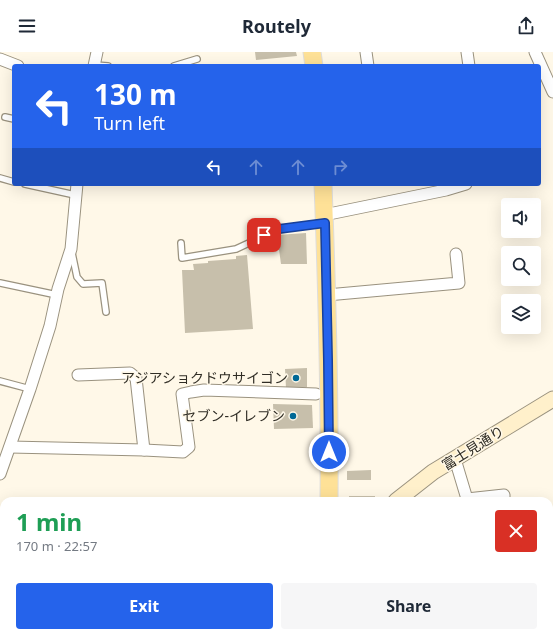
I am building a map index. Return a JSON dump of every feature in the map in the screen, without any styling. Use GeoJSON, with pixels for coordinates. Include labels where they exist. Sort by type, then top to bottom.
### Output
{"type":"FeatureCollection","features":[{"type":"Feature","properties":{"kind":"main road"},"geometry":{"type":"LineString","coordinates":[[312,52],[314,64]]}},
{"type":"Feature","properties":{"kind":"main road"},"geometry":{"type":"LineString","coordinates":[[323,186],[327,295],[329,497]]}},
{"type":"Feature","properties":{"kind":"street"},"geometry":{"type":"LineString","coordinates":[[94,64],[97,52]]}},
{"type":"Feature","properties":{"kind":"street"},"geometry":{"type":"LineString","coordinates":[[366,52],[368,64]]}},
{"type":"Feature","properties":{"kind":"street"},"geometry":{"type":"LineString","coordinates":[[467,52],[469,64]]}},
{"type":"Feature","properties":{"kind":"street"},"geometry":{"type":"LineString","coordinates":[[535,52],[540,64]]}},
{"type":"Feature","properties":{"kind":"street"},"geometry":{"type":"LineString","coordinates":[[0,59],[13,64]]}},
{"type":"Feature","properties":{"kind":"street"},"geometry":{"type":"LineString","coordinates":[[541,65],[553,92]]}},
{"type":"Feature","properties":{"kind":"street"},"geometry":{"type":"LineString","coordinates":[[324,219],[459,186]]}},
{"type":"Feature","properties":{"kind":"street"},"geometry":{"type":"LineString","coordinates":[[0,474],[8,447],[30,389],[50,326],[57,295],[71,248],[76,190]]}},
{"type":"Feature","properties":{"kind":"street"},"geometry":{"type":"LineString","coordinates":[[327,295],[459,282],[456,254]]}},
{"type":"Feature","properties":{"kind":"street"},"geometry":{"type":"LineString","coordinates":[[78,374],[130,373],[136,378],[144,450]]}},
{"type":"Feature","properties":{"kind":"street"},"geometry":{"type":"LineString","coordinates":[[8,447],[183,452],[189,447],[182,394],[204,390],[316,394]]}},
{"type":"Feature","properties":{"kind":"street","name":"富士見通り"},"geometry":{"type":"LineString","coordinates":[[401,497],[433,472],[553,398]]}},
{"type":"Feature","properties":{"kind":"street"},"geometry":{"type":"LineString","coordinates":[[455,459],[466,497]]}},
{"type":"Feature","properties":{"kind":"street"},"geometry":{"type":"LineString","coordinates":[[489,497],[504,495],[504,497]]}},
{"type":"Feature","properties":{"kind":"lane"},"geometry":{"type":"LineString","coordinates":[[181,64],[197,59]]}},
{"type":"Feature","properties":{"kind":"lane"},"geometry":{"type":"LineString","coordinates":[[5,117],[12,119]]}},
{"type":"Feature","properties":{"kind":"lane"},"geometry":{"type":"LineString","coordinates":[[0,178],[12,181]]}},
{"type":"Feature","properties":{"kind":"lane"},"geometry":{"type":"LineString","coordinates":[[42,186],[76,190]]}},
{"type":"Feature","properties":{"kind":"lane"},"geometry":{"type":"LineString","coordinates":[[181,242],[182,258],[236,249],[279,229],[324,219]]}},
{"type":"Feature","properties":{"kind":"lane"},"geometry":{"type":"LineString","coordinates":[[71,248],[77,277],[83,284],[102,283],[106,312]]}},
{"type":"Feature","properties":{"kind":"lane"},"geometry":{"type":"LineString","coordinates":[[0,283],[57,295]]}},
{"type":"Feature","properties":{"kind":"lane"},"geometry":{"type":"LineString","coordinates":[[0,382],[30,389]]}},
{"type":"Feature","properties":{"kind":"building"},"geometry":{"type":"Polygon","coordinates":[[[255,52],[296,52],[297,56],[256,60],[255,52]]]}},
{"type":"Feature","properties":{"kind":"building"},"geometry":{"type":"Polygon","coordinates":[[[306,233],[307,264],[281,264],[277,235],[306,233]]]}},
{"type":"Feature","properties":{"kind":"building"},"geometry":{"type":"Polygon","coordinates":[[[247,255],[253,329],[185,333],[182,270],[194,270],[193,264],[208,263],[208,261],[236,259],[236,256],[247,255]]]}},
{"type":"Feature","properties":{"kind":"building","name":"アジアショクドウサイゴン"},"geometry":{"type":"Polygon","coordinates":[[[307,368],[307,387],[286,388],[285,369],[307,368]]]}},
{"type":"Feature","properties":{"kind":"building","name":"セブン-イレブン"},"geometry":{"type":"Polygon","coordinates":[[[273,404],[312,405],[313,428],[274,429],[273,404]]]}},
{"type":"Feature","properties":{"kind":"building"},"geometry":{"type":"Polygon","coordinates":[[[371,470],[371,480],[347,480],[347,471],[371,470]]]}},
{"type":"Feature","properties":{"kind":"building"},"geometry":{"type":"Polygon","coordinates":[[[349,496],[375,496],[375,497],[349,496]]]}},
{"type":"Feature","properties":{"kind":"place","name":"アジアショクドウサイゴン"},"geometry":{"type":"Point","coordinates":[296,378]}},
{"type":"Feature","properties":{"kind":"place","name":"セブン-イレブン"},"geometry":{"type":"Point","coordinates":[293,416]}},
{"type":"Feature","properties":{"kind":"route"},"geometry":{"type":"LineString","coordinates":[[264,235],[279,229],[325,223],[329,452]]}}]}
